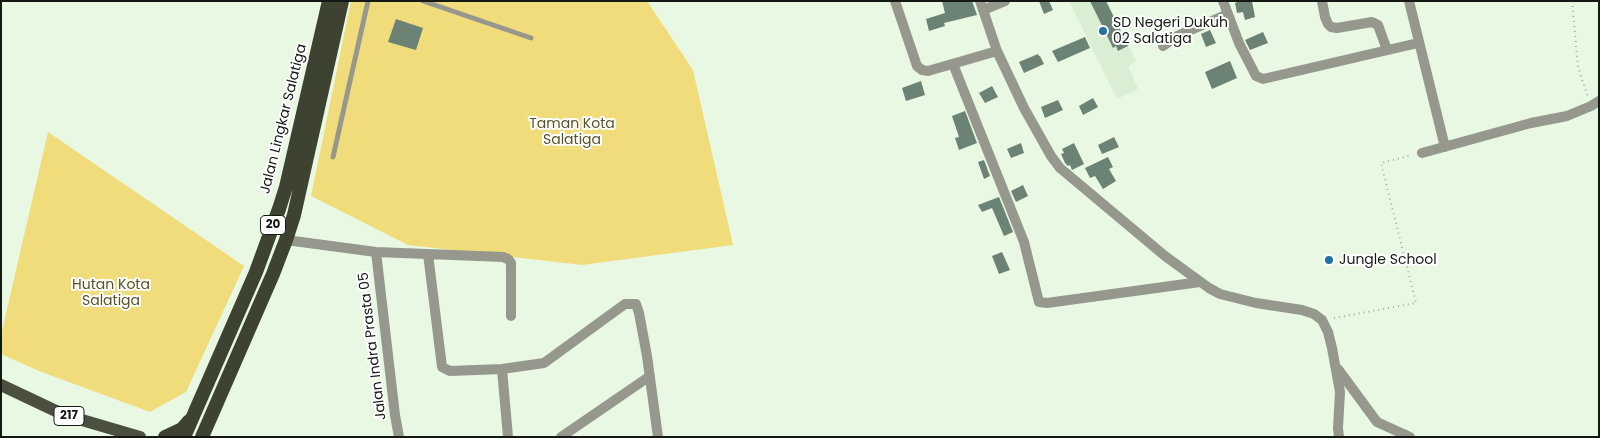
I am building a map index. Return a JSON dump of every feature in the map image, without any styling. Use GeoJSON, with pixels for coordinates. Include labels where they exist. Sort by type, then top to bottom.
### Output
{"type":"FeatureCollection","features":[{"type":"Feature","properties":{"kind":"highway","name":"Jalan Lingkar Salatiga"},"geometry":{"type":"LineString","coordinates":[[184,437],[256,272],[284,194],[329,1]]}},
{"type":"Feature","properties":{"kind":"highway","name":"20"},"geometry":{"type":"LineString","coordinates":[[202,437],[286,240],[294,215],[342,1]]}},
{"type":"Feature","properties":{"kind":"highway"},"geometry":{"type":"LineString","coordinates":[[212,437],[220,396]]}},
{"type":"Feature","properties":{"kind":"highway"},"geometry":{"type":"LineString","coordinates":[[165,437],[176,433],[187,424],[201,398]]}},
{"type":"Feature","properties":{"kind":"main road","name":"217"},"geometry":{"type":"LineString","coordinates":[[1,384],[69,416],[140,437]]}},
{"type":"Feature","properties":{"kind":"street"},"geometry":{"type":"LineString","coordinates":[[895,1],[919,69],[928,72],[997,51]]}},
{"type":"Feature","properties":{"kind":"street"},"geometry":{"type":"LineString","coordinates":[[1005,1],[981,6],[997,51],[1024,108],[1056,164],[1166,256],[1200,282],[1220,294],[1256,303],[1302,310],[1314,314],[1322,320],[1328,332],[1336,366],[1340,396],[1339,437]]}},
{"type":"Feature","properties":{"kind":"street"},"geometry":{"type":"LineString","coordinates":[[1223,1],[1239,44],[1256,76],[1263,79],[1418,43]]}},
{"type":"Feature","properties":{"kind":"street"},"geometry":{"type":"LineString","coordinates":[[1322,1],[1328,24],[1337,28],[1372,22],[1378,25],[1387,50]]}},
{"type":"Feature","properties":{"kind":"street"},"geometry":{"type":"LineString","coordinates":[[1409,1],[1445,147]]}},
{"type":"Feature","properties":{"kind":"street"},"geometry":{"type":"LineString","coordinates":[[1163,46],[1176,36],[1228,14]]}},
{"type":"Feature","properties":{"kind":"street"},"geometry":{"type":"LineString","coordinates":[[953,64],[1024,242],[1039,302],[1047,303],[1200,282]]}},
{"type":"Feature","properties":{"kind":"street"},"geometry":{"type":"LineString","coordinates":[[1422,153],[1531,123],[1567,116],[1595,104]]}},
{"type":"Feature","properties":{"kind":"street","name":"Jalan Indra Prasta 05"},"geometry":{"type":"LineString","coordinates":[[286,240],[376,252],[399,437]]}},
{"type":"Feature","properties":{"kind":"street"},"geometry":{"type":"LineString","coordinates":[[376,252],[503,257],[508,259],[511,263],[511,316]]}},
{"type":"Feature","properties":{"kind":"street"},"geometry":{"type":"LineString","coordinates":[[428,254],[442,366],[450,371],[502,369],[544,363],[625,304],[636,304],[650,376],[658,437]]}},
{"type":"Feature","properties":{"kind":"street"},"geometry":{"type":"LineString","coordinates":[[1336,366],[1377,422],[1410,437]]}},
{"type":"Feature","properties":{"kind":"street"},"geometry":{"type":"LineString","coordinates":[[502,369],[508,437]]}},
{"type":"Feature","properties":{"kind":"street"},"geometry":{"type":"LineString","coordinates":[[561,437],[650,376]]}},
{"type":"Feature","properties":{"kind":"lane"},"geometry":{"type":"LineString","coordinates":[[333,157],[368,1]]}},
{"type":"Feature","properties":{"kind":"lane"},"geometry":{"type":"LineString","coordinates":[[423,1],[531,38]]}},
{"type":"Feature","properties":{"kind":"path"},"geometry":{"type":"LineString","coordinates":[[1572,1],[1578,67],[1595,104]]}},
{"type":"Feature","properties":{"kind":"path"},"geometry":{"type":"LineString","coordinates":[[1322,320],[1416,304],[1380,163],[1422,153]]}},
{"type":"Feature","properties":{"kind":"shaded area","name":"SD Negeri Dukuh 02 Salatiga"},"geometry":{"type":"Polygon","coordinates":[[[1069,1],[1107,1],[1136,61],[1128,66],[1138,89],[1117,99],[1069,1]]]}},
{"type":"Feature","properties":{"kind":"green space","name":"Taman Kota Salatiga"},"geometry":{"type":"Polygon","coordinates":[[[351,1],[647,1],[693,70],[733,245],[582,265],[408,245],[311,196],[351,1]]]}},
{"type":"Feature","properties":{"kind":"green space","name":"Hutan Kota Salatiga"},"geometry":{"type":"Polygon","coordinates":[[[48,132],[244,266],[186,392],[150,412],[39,371],[1,354],[1,335],[48,132]]]}},
{"type":"Feature","properties":{"kind":"building"},"geometry":{"type":"Polygon","coordinates":[[[942,1],[972,1],[977,15],[944,23],[945,26],[929,31],[926,19],[945,13],[942,1]]]}},
{"type":"Feature","properties":{"kind":"building"},"geometry":{"type":"Polygon","coordinates":[[[1039,1],[1049,1],[1053,10],[1044,14],[1039,1]]]}},
{"type":"Feature","properties":{"kind":"building"},"geometry":{"type":"Polygon","coordinates":[[[1090,1],[1106,1],[1128,46],[1118,51],[1116,46],[1113,48],[1090,1]]]}},
{"type":"Feature","properties":{"kind":"building"},"geometry":{"type":"Polygon","coordinates":[[[1252,1],[1255,17],[1245,20],[1243,12],[1237,13],[1235,3],[1252,1]]]}},
{"type":"Feature","properties":{"kind":"building"},"geometry":{"type":"Polygon","coordinates":[[[396,19],[423,28],[416,50],[388,42],[396,19]]]}},
{"type":"Feature","properties":{"kind":"building"},"geometry":{"type":"Polygon","coordinates":[[[1210,30],[1216,43],[1206,47],[1201,34],[1210,30]]]}},
{"type":"Feature","properties":{"kind":"building"},"geometry":{"type":"Polygon","coordinates":[[[1263,32],[1268,43],[1250,50],[1245,40],[1263,32]]]}},
{"type":"Feature","properties":{"kind":"building"},"geometry":{"type":"Polygon","coordinates":[[[1085,37],[1090,48],[1058,62],[1052,51],[1085,37]]]}},
{"type":"Feature","properties":{"kind":"building"},"geometry":{"type":"Polygon","coordinates":[[[1038,54],[1044,64],[1024,73],[1019,62],[1038,54]]]}},
{"type":"Feature","properties":{"kind":"building"},"geometry":{"type":"Polygon","coordinates":[[[1230,61],[1237,78],[1212,89],[1205,72],[1230,61]]]}},
{"type":"Feature","properties":{"kind":"building"},"geometry":{"type":"Polygon","coordinates":[[[921,81],[925,95],[906,101],[902,88],[921,81]]]}},
{"type":"Feature","properties":{"kind":"building"},"geometry":{"type":"Polygon","coordinates":[[[992,86],[998,97],[985,103],[979,93],[992,86]]]}},
{"type":"Feature","properties":{"kind":"building"},"geometry":{"type":"Polygon","coordinates":[[[1093,98],[1098,107],[1083,115],[1079,106],[1093,98]]]}},
{"type":"Feature","properties":{"kind":"building"},"geometry":{"type":"Polygon","coordinates":[[[1058,100],[1063,110],[1045,118],[1041,107],[1058,100]]]}},
{"type":"Feature","properties":{"kind":"building"},"geometry":{"type":"Polygon","coordinates":[[[965,111],[977,143],[959,150],[955,138],[959,137],[952,116],[965,111]]]}},
{"type":"Feature","properties":{"kind":"building"},"geometry":{"type":"Polygon","coordinates":[[[1114,137],[1119,147],[1102,154],[1098,145],[1114,137]]]}},
{"type":"Feature","properties":{"kind":"building"},"geometry":{"type":"Polygon","coordinates":[[[1021,143],[1024,153],[1011,158],[1007,149],[1021,143]]]}},
{"type":"Feature","properties":{"kind":"building"},"geometry":{"type":"Polygon","coordinates":[[[1074,143],[1084,164],[1072,170],[1070,165],[1068,166],[1065,163],[1061,154],[1064,153],[1062,149],[1074,143]]]}},
{"type":"Feature","properties":{"kind":"building"},"geometry":{"type":"Polygon","coordinates":[[[1108,157],[1113,167],[1109,169],[1116,181],[1103,189],[1095,176],[1090,178],[1085,168],[1108,157]]]}},
{"type":"Feature","properties":{"kind":"building"},"geometry":{"type":"Polygon","coordinates":[[[984,160],[990,176],[984,179],[978,162],[984,160]]]}},
{"type":"Feature","properties":{"kind":"building"},"geometry":{"type":"Polygon","coordinates":[[[1023,185],[1028,196],[1016,202],[1011,191],[1023,185]]]}},
{"type":"Feature","properties":{"kind":"building"},"geometry":{"type":"Polygon","coordinates":[[[999,197],[1013,232],[1004,236],[992,208],[982,212],[978,205],[999,197]]]}},
{"type":"Feature","properties":{"kind":"building"},"geometry":{"type":"Polygon","coordinates":[[[1002,252],[1010,270],[999,274],[992,256],[1002,252]]]}},
{"type":"Feature","properties":{"kind":"place","name":"SD Negeri Dukuh 02 Salatiga"},"geometry":{"type":"Point","coordinates":[1103,31]}},
{"type":"Feature","properties":{"kind":"place","name":"Jungle School"},"geometry":{"type":"Point","coordinates":[1329,260]}}]}
